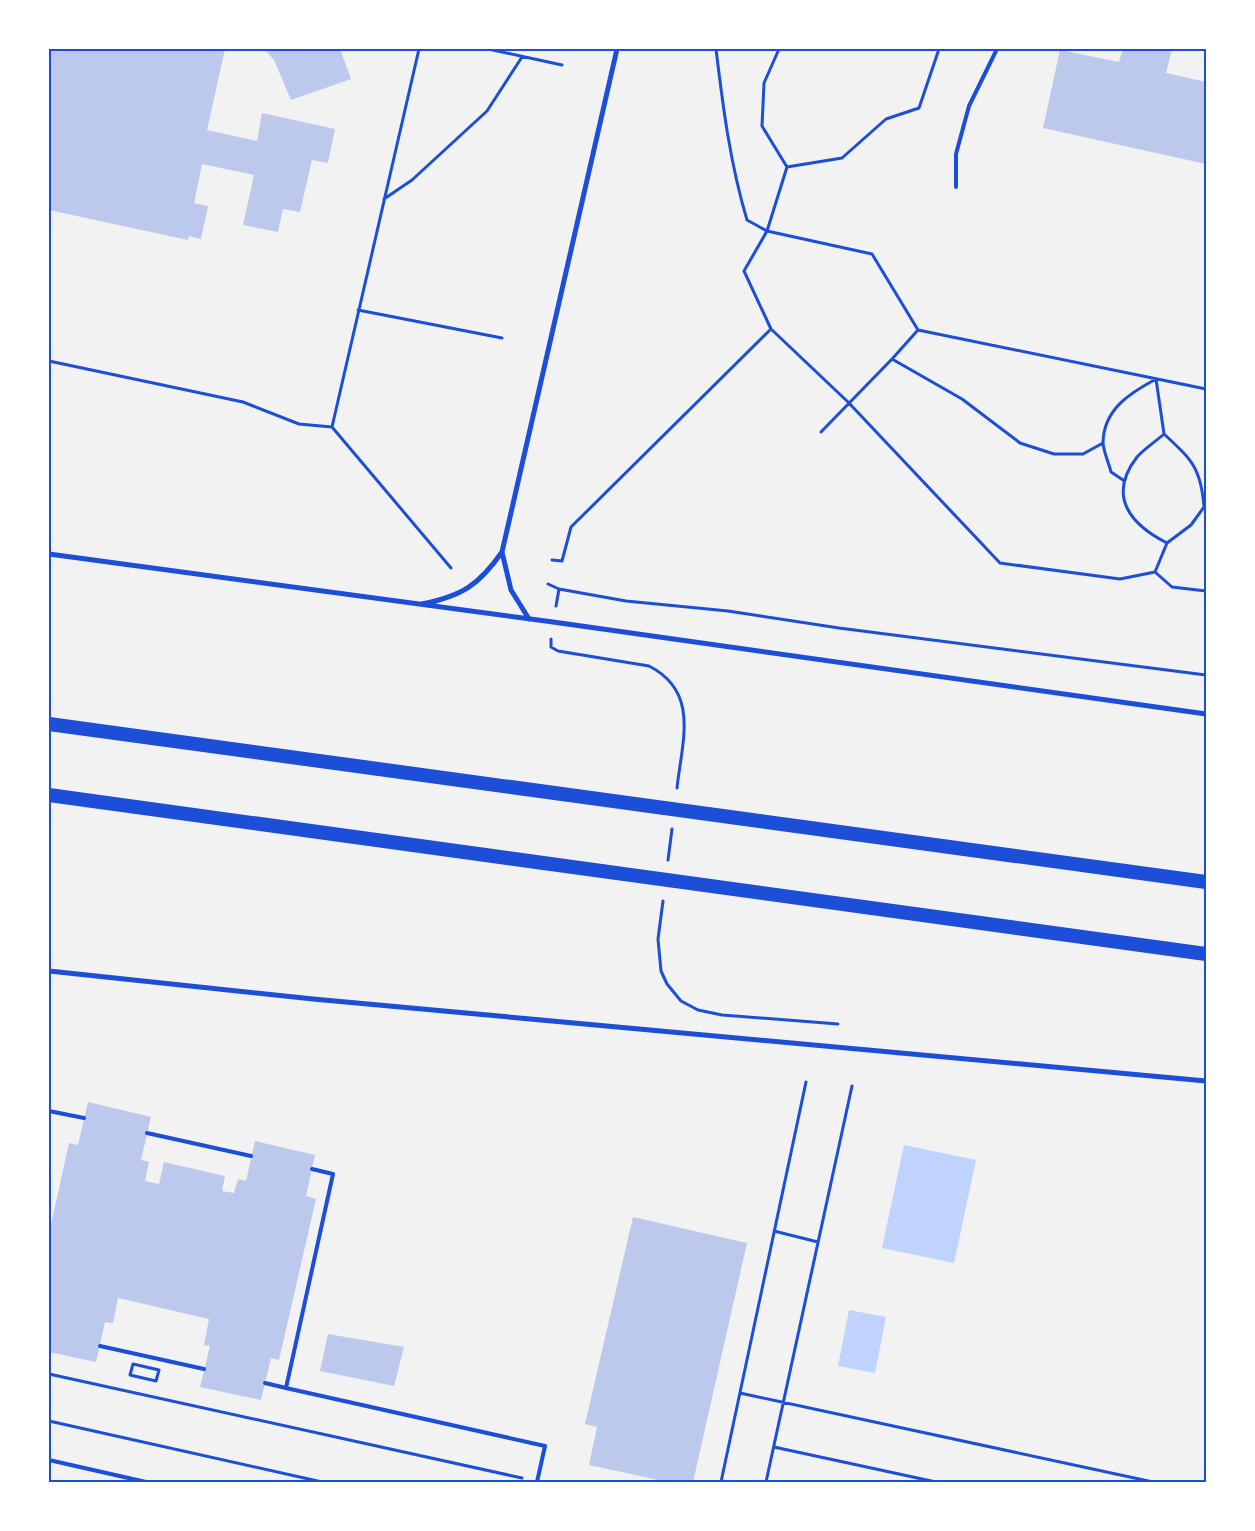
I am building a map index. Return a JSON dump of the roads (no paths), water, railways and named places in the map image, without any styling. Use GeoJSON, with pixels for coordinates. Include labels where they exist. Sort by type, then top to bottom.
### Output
{"type":"FeatureCollection","features":[{"type":"Feature","properties":{"kind":"highway"},"geometry":{"type":"LineString","coordinates":[[49,716],[107,730]]}},
{"type":"Feature","properties":{"kind":"highway"},"geometry":{"type":"LineString","coordinates":[[49,724],[107,730],[1206,882]]}},
{"type":"Feature","properties":{"kind":"highway"},"geometry":{"type":"LineString","coordinates":[[49,794],[1206,954]]}},
{"type":"Feature","properties":{"kind":"street"},"geometry":{"type":"LineString","coordinates":[[416,605],[442,600],[469,588],[492,566],[502,552],[617,49]]}},
{"type":"Feature","properties":{"kind":"street"},"geometry":{"type":"LineString","coordinates":[[502,552],[511,590],[529,619]]}},
{"type":"Feature","properties":{"kind":"street"},"geometry":{"type":"LineString","coordinates":[[49,554],[1206,714]]}},
{"type":"Feature","properties":{"kind":"street"},"geometry":{"type":"LineString","coordinates":[[49,971],[312,999],[1206,1081]]}},
{"type":"Feature","properties":{"kind":"lane"},"geometry":{"type":"LineString","coordinates":[[956,187],[956,154],[969,106],[996,49]]}},
{"type":"Feature","properties":{"kind":"lane"},"geometry":{"type":"LineString","coordinates":[[49,1111],[84,1118]]}},
{"type":"Feature","properties":{"kind":"lane"},"geometry":{"type":"LineString","coordinates":[[148,1133],[251,1156]]}},
{"type":"Feature","properties":{"kind":"lane"},"geometry":{"type":"LineString","coordinates":[[286,1388],[333,1174],[312,1169]]}},
{"type":"Feature","properties":{"kind":"lane"},"geometry":{"type":"LineString","coordinates":[[100,1346],[204,1369]]}},
{"type":"Feature","properties":{"kind":"lane"},"geometry":{"type":"LineString","coordinates":[[265,1383],[545,1446],[537,1482]]}},
{"type":"Feature","properties":{"kind":"lane"},"geometry":{"type":"LineString","coordinates":[[49,1460],[146,1482]]}},
{"type":"Feature","properties":{"kind":"water"},"geometry":{"type":"Polygon","coordinates":[[[904,1145],[976,1160],[954,1263],[882,1248],[904,1145]]]}},
{"type":"Feature","properties":{"kind":"water"},"geometry":{"type":"Polygon","coordinates":[[[849,1310],[886,1317],[875,1373],[838,1366],[849,1310]]]}}]}
